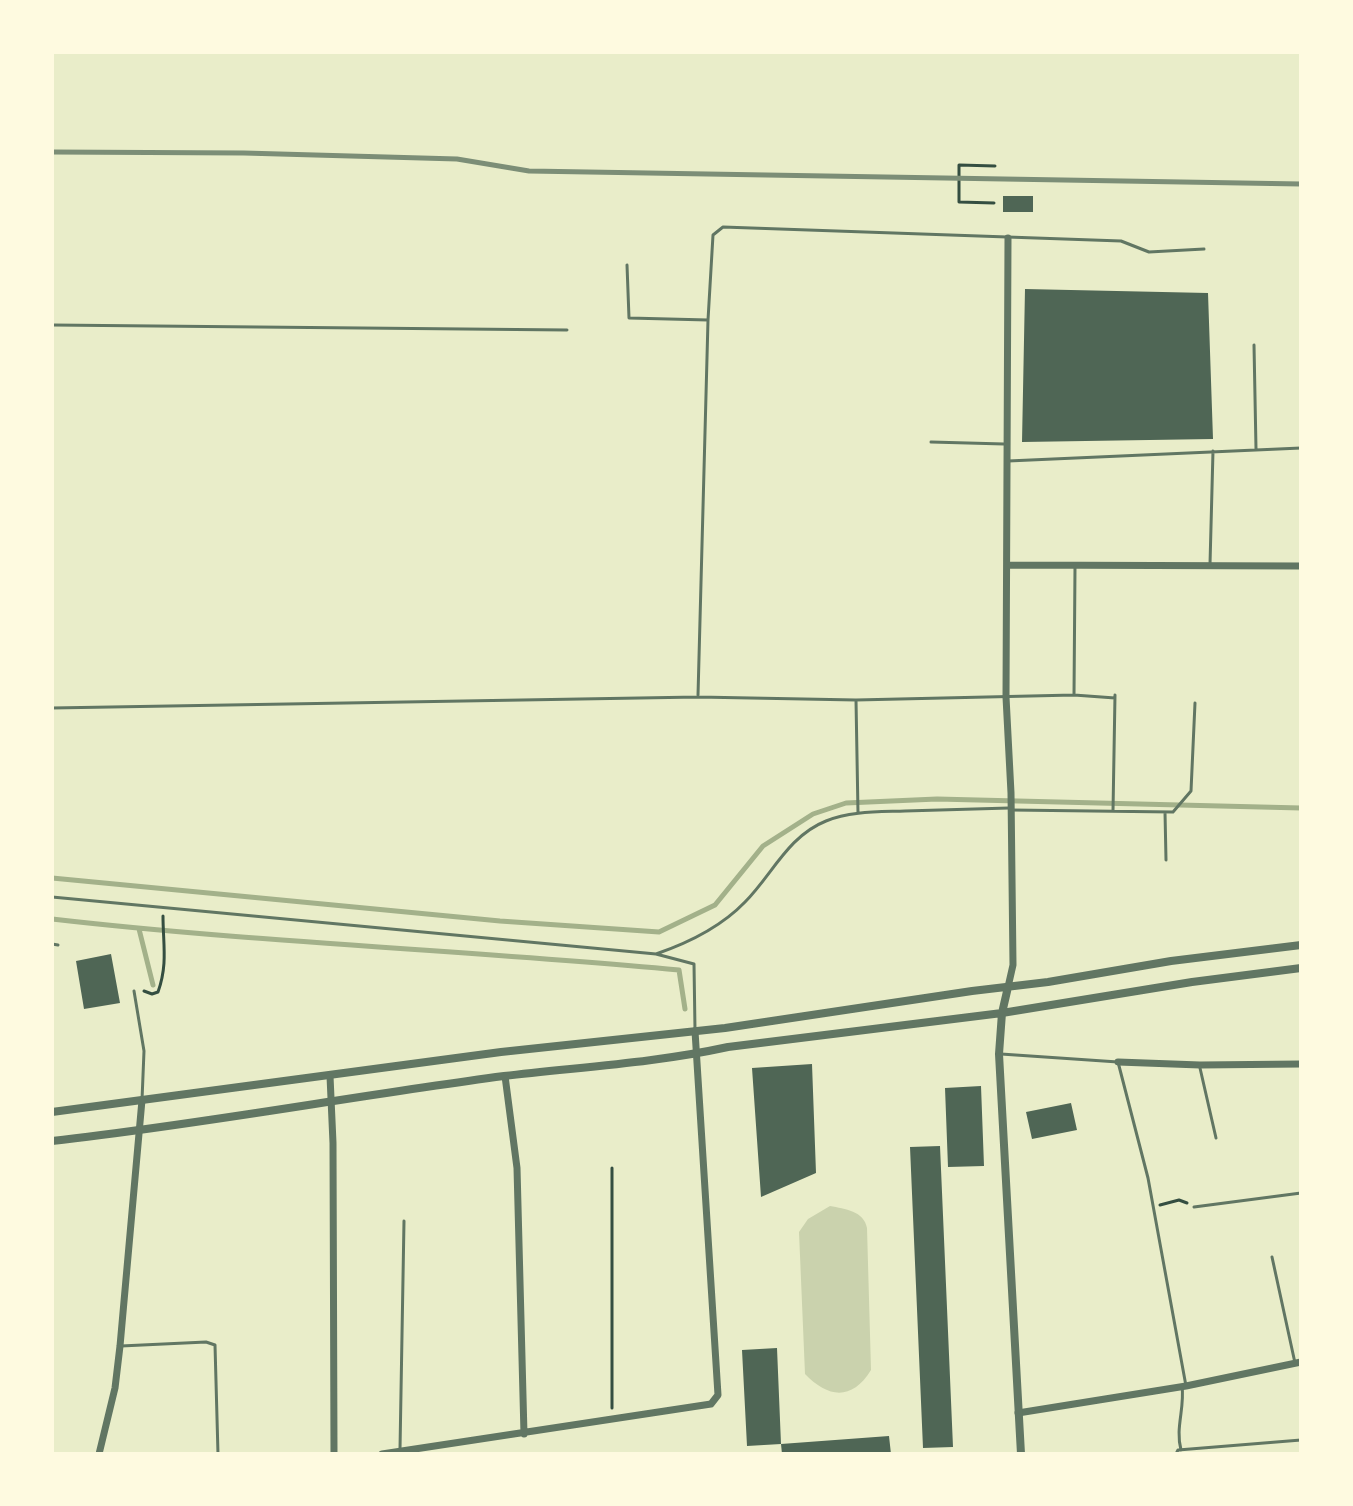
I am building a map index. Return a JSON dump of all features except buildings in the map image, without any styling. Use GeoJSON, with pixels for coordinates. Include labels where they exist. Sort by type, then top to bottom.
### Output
{"type":"FeatureCollection","features":[{"type":"Feature","properties":{"kind":"street"},"geometry":{"type":"LineString","coordinates":[[1008,238],[1006,697],[1011,793],[1013,965],[1002,1013],[999,1054],[1021,1454]]}},
{"type":"Feature","properties":{"kind":"street"},"geometry":{"type":"LineString","coordinates":[[1008,565],[1301,566]]}},
{"type":"Feature","properties":{"kind":"street"},"geometry":{"type":"LineString","coordinates":[[52,1112],[501,1052],[695,1031],[1171,961],[1301,945]]}},
{"type":"Feature","properties":{"kind":"street"},"geometry":{"type":"LineString","coordinates":[[52,1141],[141,1131],[505,1076],[1002,1013],[1301,968]]}},
{"type":"Feature","properties":{"kind":"street"},"geometry":{"type":"LineString","coordinates":[[382,1454],[701,1407],[711,1404],[718,1395],[695,1031]]}},
{"type":"Feature","properties":{"kind":"street"},"geometry":{"type":"LineString","coordinates":[[1118,1062],[1301,1064]]}},
{"type":"Feature","properties":{"kind":"street"},"geometry":{"type":"LineString","coordinates":[[330,1076],[334,1454]]}},
{"type":"Feature","properties":{"kind":"street"},"geometry":{"type":"LineString","coordinates":[[505,1076],[517,1168],[524,1434]]}},
{"type":"Feature","properties":{"kind":"street"},"geometry":{"type":"LineString","coordinates":[[99,1454],[115,1388],[142,1100]]}},
{"type":"Feature","properties":{"kind":"street"},"geometry":{"type":"LineString","coordinates":[[1018,1413],[1184,1386],[1298,1362]]}},
{"type":"Feature","properties":{"kind":"lane"},"geometry":{"type":"LineString","coordinates":[[698,697],[713,235],[723,227],[1121,241],[1149,252],[1204,249]]}},
{"type":"Feature","properties":{"kind":"lane"},"geometry":{"type":"LineString","coordinates":[[627,265],[629,318],[708,320]]}},
{"type":"Feature","properties":{"kind":"lane"},"geometry":{"type":"LineString","coordinates":[[52,325],[567,330]]}},
{"type":"Feature","properties":{"kind":"lane"},"geometry":{"type":"LineString","coordinates":[[1254,345],[1256,449]]}},
{"type":"Feature","properties":{"kind":"lane"},"geometry":{"type":"LineString","coordinates":[[931,442],[1008,444]]}},
{"type":"Feature","properties":{"kind":"lane"},"geometry":{"type":"LineString","coordinates":[[1008,461],[1301,448]]}},
{"type":"Feature","properties":{"kind":"lane"},"geometry":{"type":"LineString","coordinates":[[1210,565],[1213,451]]}},
{"type":"Feature","properties":{"kind":"lane"},"geometry":{"type":"LineString","coordinates":[[1074,695],[1075,564]]}},
{"type":"Feature","properties":{"kind":"lane"},"geometry":{"type":"LineString","coordinates":[[52,708],[698,697],[856,700],[1115,696],[1112,810]]}},
{"type":"Feature","properties":{"kind":"lane"},"geometry":{"type":"LineString","coordinates":[[856,700],[858,812]]}},
{"type":"Feature","properties":{"kind":"lane"},"geometry":{"type":"LineString","coordinates":[[656,954],[691,940],[746,902],[778,859],[805,833],[826,821],[858,812],[1011,809],[1173,812],[1191,791],[1195,703]]}},
{"type":"Feature","properties":{"kind":"lane"},"geometry":{"type":"LineString","coordinates":[[1165,812],[1166,860]]}},
{"type":"Feature","properties":{"kind":"lane"},"geometry":{"type":"LineString","coordinates":[[52,897],[656,954],[694,964],[695,1031]]}},
{"type":"Feature","properties":{"kind":"lane"},"geometry":{"type":"LineString","coordinates":[[52,944],[58,945]]}},
{"type":"Feature","properties":{"kind":"lane"},"geometry":{"type":"LineString","coordinates":[[134,991],[144,1051],[142,1100]]}},
{"type":"Feature","properties":{"kind":"lane"},"geometry":{"type":"LineString","coordinates":[[999,1054],[1118,1062],[1153,1207],[1184,1386],[1177,1428],[1181,1450]]}},
{"type":"Feature","properties":{"kind":"lane"},"geometry":{"type":"LineString","coordinates":[[1200,1065],[1216,1138]]}},
{"type":"Feature","properties":{"kind":"lane"},"geometry":{"type":"LineString","coordinates":[[1194,1207],[1301,1193]]}},
{"type":"Feature","properties":{"kind":"lane"},"geometry":{"type":"LineString","coordinates":[[400,1452],[404,1221]]}},
{"type":"Feature","properties":{"kind":"lane"},"geometry":{"type":"LineString","coordinates":[[1272,1257],[1298,1362]]}},
{"type":"Feature","properties":{"kind":"lane"},"geometry":{"type":"LineString","coordinates":[[120,1346],[206,1342],[215,1345],[218,1454]]}},
{"type":"Feature","properties":{"kind":"lane"},"geometry":{"type":"LineString","coordinates":[[1176,1454],[1181,1450],[1301,1440]]}},
{"type":"Feature","properties":{"kind":"path"},"geometry":{"type":"LineString","coordinates":[[994,203],[959,202],[959,165],[995,166]]}},
{"type":"Feature","properties":{"kind":"path"},"geometry":{"type":"LineString","coordinates":[[134,991],[158,992],[166,963],[163,923]]}},
{"type":"Feature","properties":{"kind":"path"},"geometry":{"type":"LineString","coordinates":[[612,1168],[612,1421]]}},
{"type":"Feature","properties":{"kind":"path"},"geometry":{"type":"LineString","coordinates":[[1153,1207],[1179,1200],[1194,1207]]}},
{"type":"Feature","properties":{"kind":"green space"},"geometry":{"type":"Polygon","coordinates":[[[830,1206],[858,1214],[867,1228],[871,1370],[856,1387],[840,1393],[822,1388],[805,1374],[799,1232],[808,1219],[830,1206]]]}},
{"type":"Feature","properties":{"kind":"waterway"},"geometry":{"type":"LineString","coordinates":[[52,878],[500,921],[659,932],[715,905],[763,846],[813,814],[846,803],[937,799],[1301,808]]}},
{"type":"Feature","properties":{"kind":"waterway"},"geometry":{"type":"LineString","coordinates":[[52,919],[679,970],[685,1009]]}},
{"type":"Feature","properties":{"kind":"waterway"},"geometry":{"type":"LineString","coordinates":[[139,929],[153,985]]}},
{"type":"Feature","properties":{"kind":"railway"},"geometry":{"type":"LineString","coordinates":[[52,152],[457,159],[529,171],[1301,184]]}}]}
